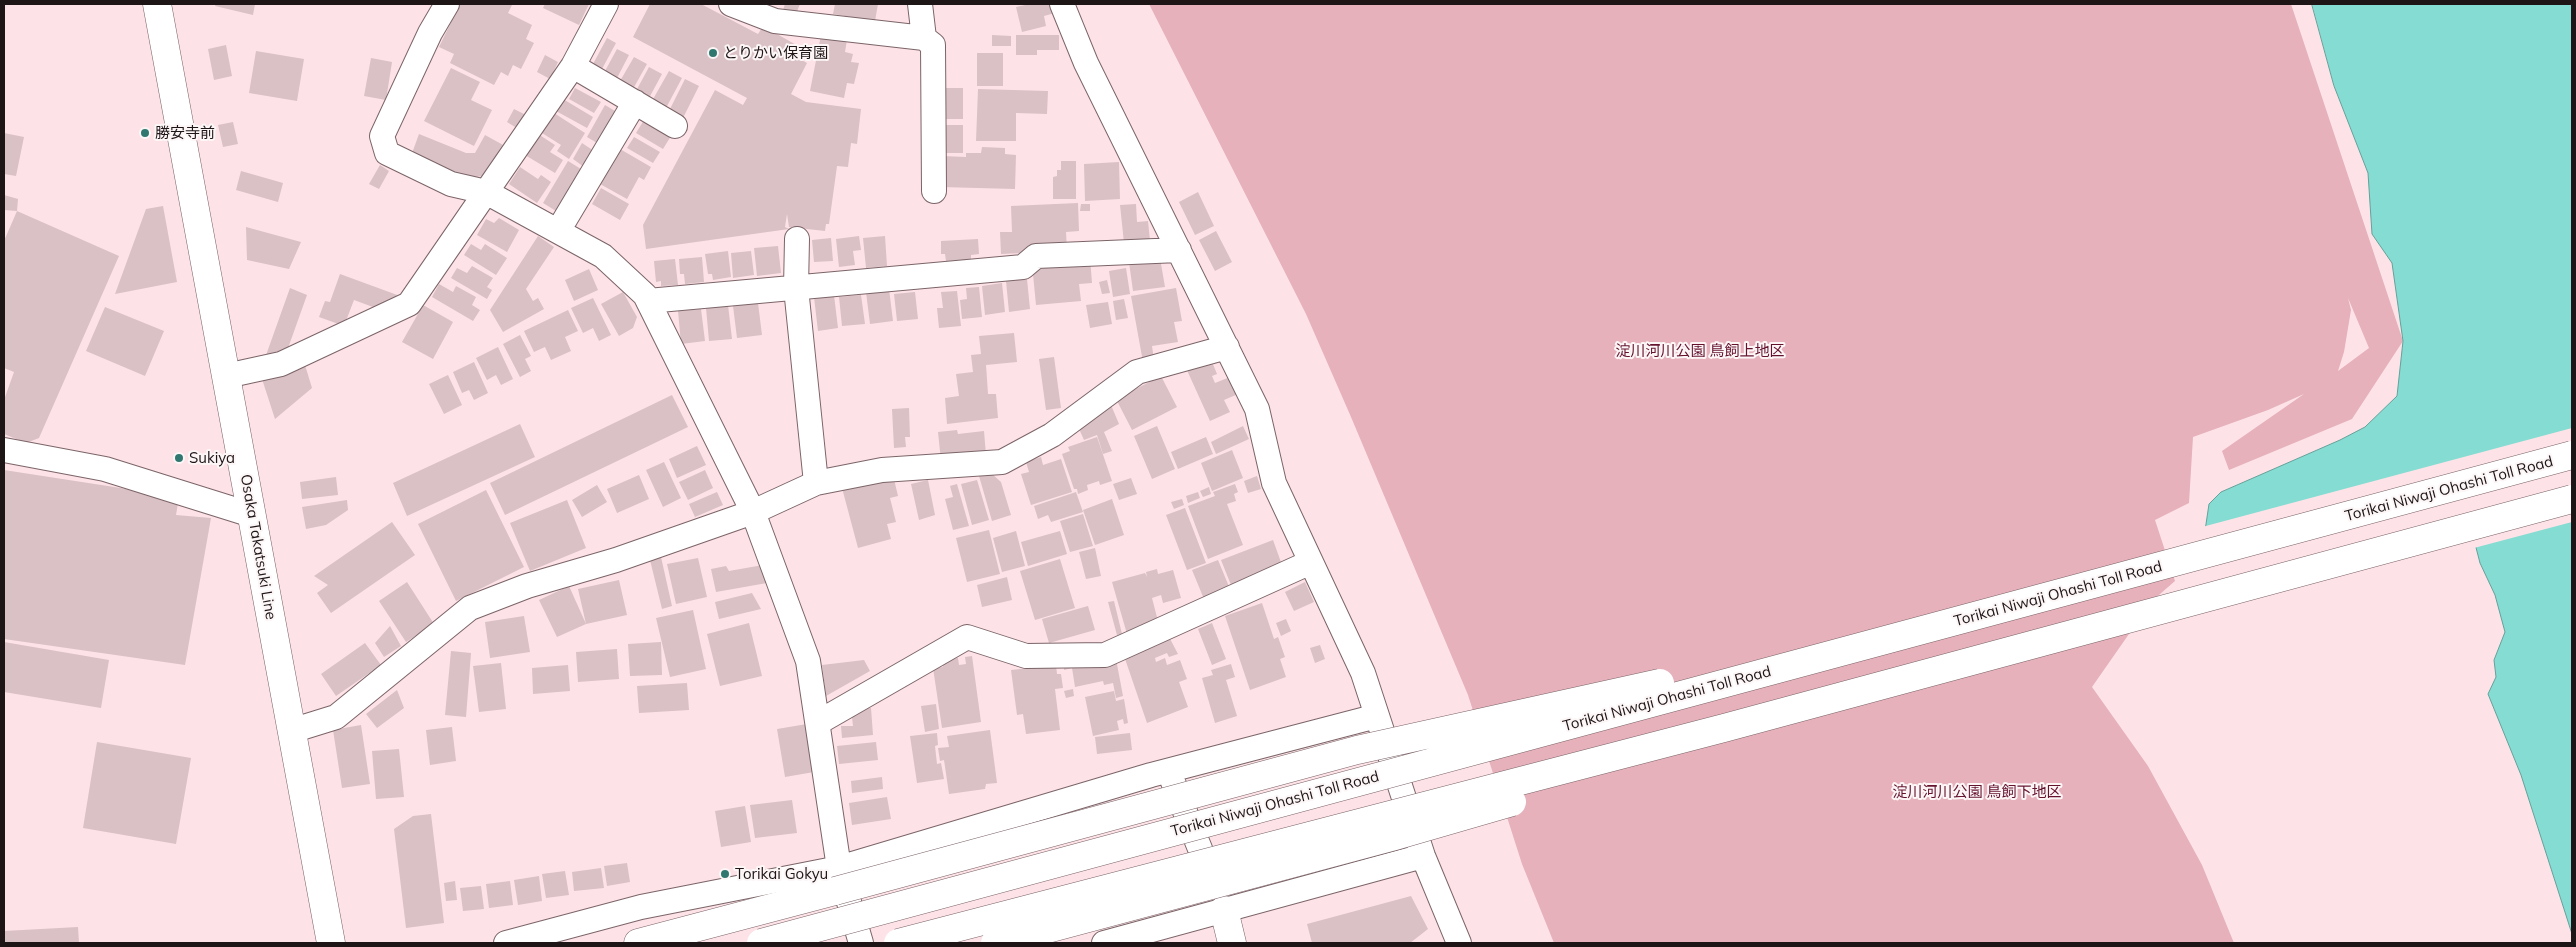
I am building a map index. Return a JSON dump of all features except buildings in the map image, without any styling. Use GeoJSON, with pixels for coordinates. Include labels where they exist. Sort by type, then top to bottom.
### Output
{"type":"FeatureCollection","features":[{"type":"Feature","properties":{"kind":"main road","name":"Osaka Takatsuki Line"},"geometry":{"type":"LineString","coordinates":[[157,4],[331,943]]}},
{"type":"Feature","properties":{"kind":"main road","name":"Torikai Niwaji Ohashi Toll Road"},"geometry":{"type":"LineString","coordinates":[[761,943],[2572,456]]}},
{"type":"Feature","properties":{"kind":"main road"},"geometry":{"type":"LineString","coordinates":[[898,943],[1724,728],[2572,499]]}},
{"type":"Feature","properties":{"kind":"main road"},"geometry":{"type":"LineString","coordinates":[[638,943],[837,880],[1357,750],[1688,677],[1713,687]]}},
{"type":"Feature","properties":{"kind":"main road"},"geometry":{"type":"LineString","coordinates":[[995,943],[1395,836],[1682,752],[1701,746],[1724,728]]}},
{"type":"Feature","properties":{"kind":"main road"},"geometry":{"type":"LineString","coordinates":[[1224,910],[1232,943]]}},
{"type":"Feature","properties":{"kind":"street"},"geometry":{"type":"LineString","coordinates":[[447,4],[430,33],[382,136],[387,153],[451,184],[486,192],[558,231],[603,256],[645,295],[753,512],[808,661],[819,722],[837,880],[861,943]]}},
{"type":"Feature","properties":{"kind":"street"},"geometry":{"type":"LineString","coordinates":[[226,376],[281,364],[409,304],[573,66],[606,4]]}},
{"type":"Feature","properties":{"kind":"street"},"geometry":{"type":"LineString","coordinates":[[731,4],[775,20],[924,38],[933,45],[934,192]]}},
{"type":"Feature","properties":{"kind":"street"},"geometry":{"type":"LineString","coordinates":[[920,4],[924,38]]}},
{"type":"Feature","properties":{"kind":"street"},"geometry":{"type":"LineString","coordinates":[[1062,4],[1086,63],[1257,409],[1274,483],[1363,672],[1423,856],[1459,943]]}},
{"type":"Feature","properties":{"kind":"street"},"geometry":{"type":"LineString","coordinates":[[573,66],[675,126]]}},
{"type":"Feature","properties":{"kind":"street"},"geometry":{"type":"LineString","coordinates":[[558,231],[635,102]]}},
{"type":"Feature","properties":{"kind":"street"},"geometry":{"type":"LineString","coordinates":[[797,239],[796,288],[816,483]]}},
{"type":"Feature","properties":{"kind":"street"},"geometry":{"type":"LineString","coordinates":[[648,301],[1023,267],[1036,256],[1179,250]]}},
{"type":"Feature","properties":{"kind":"street"},"geometry":{"type":"LineString","coordinates":[[291,730],[336,717],[470,608],[527,586],[616,560],[753,512],[816,483],[882,470],[1002,462],[1052,435],[1137,372],[1227,347]]}},
{"type":"Feature","properties":{"kind":"street"},"geometry":{"type":"LineString","coordinates":[[4,450],[105,470],[252,515]]}},
{"type":"Feature","properties":{"kind":"street"},"geometry":{"type":"LineString","coordinates":[[819,722],[967,638],[1026,656],[1105,655],[1311,562]]}},
{"type":"Feature","properties":{"kind":"street"},"geometry":{"type":"LineString","coordinates":[[506,943],[641,906],[837,880],[1169,771],[1377,716]]}},
{"type":"Feature","properties":{"kind":"street"},"geometry":{"type":"LineString","coordinates":[[1169,771],[1224,910]]}},
{"type":"Feature","properties":{"kind":"street"},"geometry":{"type":"LineString","coordinates":[[1104,943],[1423,856]]}},
{"type":"Feature","properties":{"kind":"green space","name":"淀川河川公園 鳥飼上地区"},"geometry":{"type":"Polygon","coordinates":[[[1149,4],[2291,4],[2403,341],[2352,419],[2229,470],[2222,451],[2304,394],[2268,410],[2193,437],[2189,503],[2155,520],[2175,581],[2152,601],[2092,687],[2148,766],[2202,865],[2234,943],[1554,943],[1522,864],[1468,695],[1306,314],[1149,4]],[[2348,298],[2351,310],[2344,352],[2338,371],[2369,348],[2348,298]]]}},
{"type":"Feature","properties":{"kind":"water"},"geometry":{"type":"Polygon","coordinates":[[[2312,4],[2572,4],[2572,934],[2521,775],[2488,694],[2496,677],[2494,660],[2505,632],[2495,595],[2480,563],[2466,509],[2199,571],[2209,504],[2221,492],[2340,440],[2365,427],[2397,396],[2403,341],[2392,263],[2372,234],[2368,173],[2334,86],[2312,4]]]}},
{"type":"Feature","properties":{"kind":"pier"},"geometry":{"type":"Polygon","coordinates":[[[2572,428],[2572,522],[2474,548],[2464,512],[2243,565],[2200,574],[2197,572],[2202,527],[2572,428]]]}},
{"type":"Feature","properties":{"kind":"place","name":"とりかい保育園"},"geometry":{"type":"Point","coordinates":[713,53]}},
{"type":"Feature","properties":{"kind":"place","name":"勝安寺前"},"geometry":{"type":"Point","coordinates":[145,133]}},
{"type":"Feature","properties":{"kind":"place","name":"Sukiya"},"geometry":{"type":"Point","coordinates":[179,458]}},
{"type":"Feature","properties":{"kind":"place","name":"Torikai Gokyu"},"geometry":{"type":"Point","coordinates":[725,874]}},
{"type":"Feature","properties":{"kind":"park label","name":"淀川河川公園 鳥飼下地区"},"geometry":{"type":"Point","coordinates":[1977,792]}}]}
